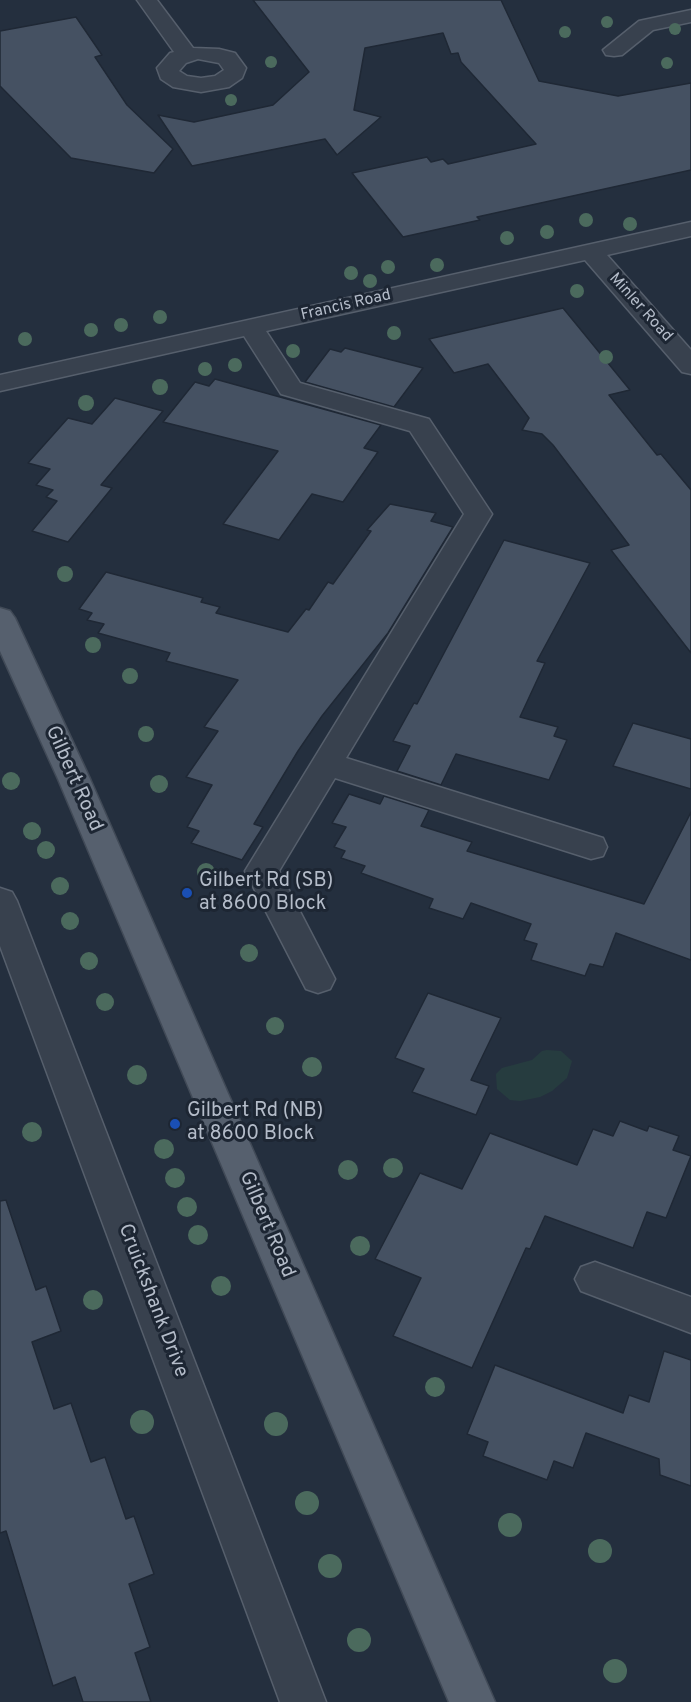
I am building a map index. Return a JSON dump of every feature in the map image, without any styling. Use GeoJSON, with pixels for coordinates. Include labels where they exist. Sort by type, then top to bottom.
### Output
{"type":"FeatureCollection","features":[{"type":"Feature","properties":{"kind":"main road","name":"Gilbert Road"},"geometry":{"type":"LineString","coordinates":[[0,618],[74,779],[472,1702]]}},
{"type":"Feature","properties":{"kind":"street"},"geometry":{"type":"LineString","coordinates":[[147,0],[187,55]]}},
{"type":"Feature","properties":{"kind":"street"},"geometry":{"type":"LineString","coordinates":[[614,50],[646,25],[691,16]]}},
{"type":"Feature","properties":{"kind":"street","name":"Francis Road"},"geometry":{"type":"LineString","coordinates":[[0,383],[691,229]]}},
{"type":"Feature","properties":{"kind":"street","name":"Minler Road"},"geometry":{"type":"LineString","coordinates":[[590,251],[691,366]]}},
{"type":"Feature","properties":{"kind":"street"},"geometry":{"type":"LineString","coordinates":[[251,327],[290,388],[420,425],[478,514],[262,871],[318,979]]}},
{"type":"Feature","properties":{"kind":"street"},"geometry":{"type":"LineString","coordinates":[[327,764],[591,848]]}},
{"type":"Feature","properties":{"kind":"street","name":"Cruickshank Drive"},"geometry":{"type":"LineString","coordinates":[[0,901],[303,1702]]}},
{"type":"Feature","properties":{"kind":"street"},"geometry":{"type":"LineString","coordinates":[[595,1279],[691,1315]]}},
{"type":"Feature","properties":{"kind":"green space"},"geometry":{"type":"Polygon","coordinates":[[[542,1051],[561,1051],[572,1061],[567,1078],[552,1091],[540,1097],[520,1101],[510,1100],[497,1089],[496,1074],[502,1068],[532,1060],[542,1051]]]}},
{"type":"Feature","properties":{"kind":"building"},"geometry":{"type":"Polygon","coordinates":[[[253,0],[501,0],[539,81],[618,96],[691,83],[691,170],[477,217],[480,220],[403,237],[352,173],[427,157],[431,162],[443,159],[448,164],[536,144],[461,62],[458,53],[451,54],[443,33],[365,48],[354,110],[381,117],[337,155],[325,139],[192,166],[158,115],[194,122],[273,105],[309,72],[253,0]]]}},
{"type":"Feature","properties":{"kind":"building"},"geometry":{"type":"Polygon","coordinates":[[[76,17],[102,55],[95,57],[127,105],[173,149],[154,173],[71,158],[0,86],[0,31],[76,17]]]}},
{"type":"Feature","properties":{"kind":"building"},"geometry":{"type":"Polygon","coordinates":[[[563,308],[630,390],[609,395],[657,455],[661,454],[691,490],[691,653],[611,550],[629,545],[553,445],[542,434],[522,430],[529,418],[488,364],[454,373],[429,339],[563,308]]]}},
{"type":"Feature","properties":{"kind":"building"},"geometry":{"type":"Polygon","coordinates":[[[345,348],[423,368],[394,407],[305,382],[330,349],[341,352],[345,348]]]}},
{"type":"Feature","properties":{"kind":"building"},"geometry":{"type":"Polygon","coordinates":[[[215,379],[381,425],[364,448],[378,452],[343,502],[312,494],[279,540],[223,524],[278,451],[163,422],[195,382],[209,386],[215,379]]]}},
{"type":"Feature","properties":{"kind":"building"},"geometry":{"type":"Polygon","coordinates":[[[115,398],[163,411],[101,485],[112,488],[68,542],[32,531],[57,501],[46,497],[53,490],[36,485],[50,469],[28,463],[68,418],[92,424],[115,398]]]}},
{"type":"Feature","properties":{"kind":"building"},"geometry":{"type":"Polygon","coordinates":[[[390,504],[436,513],[431,521],[453,527],[388,633],[322,716],[298,751],[254,824],[263,827],[242,860],[191,843],[199,831],[187,827],[212,785],[186,777],[218,731],[204,727],[238,680],[166,661],[170,653],[98,633],[104,624],[87,620],[92,613],[79,609],[106,572],[203,598],[201,602],[220,607],[216,613],[288,632],[306,609],[309,610],[328,582],[333,584],[371,531],[367,530],[390,504]]]}},
{"type":"Feature","properties":{"kind":"building"},"geometry":{"type":"Polygon","coordinates":[[[504,540],[590,563],[537,661],[545,663],[520,717],[558,727],[554,736],[567,740],[549,780],[456,754],[441,785],[397,771],[410,746],[393,741],[414,703],[417,704],[504,540]]]}},
{"type":"Feature","properties":{"kind":"building"},"geometry":{"type":"Polygon","coordinates":[[[633,723],[691,739],[691,789],[613,766],[633,723]]]}},
{"type":"Feature","properties":{"kind":"building"},"geometry":{"type":"Polygon","coordinates":[[[349,794],[380,804],[384,796],[429,810],[421,826],[472,842],[467,851],[644,904],[691,812],[691,960],[616,933],[603,967],[590,964],[585,976],[531,960],[537,944],[524,940],[531,924],[471,903],[463,919],[429,908],[433,899],[361,873],[365,866],[341,858],[345,851],[334,847],[346,827],[332,823],[349,794]]]}},
{"type":"Feature","properties":{"kind":"building"},"geometry":{"type":"Polygon","coordinates":[[[428,993],[501,1018],[471,1080],[489,1086],[476,1115],[412,1092],[424,1069],[395,1058],[428,993]]]}},
{"type":"Feature","properties":{"kind":"building"},"geometry":{"type":"Polygon","coordinates":[[[620,1121],[647,1131],[649,1126],[679,1136],[673,1150],[691,1156],[666,1218],[647,1212],[633,1248],[545,1216],[530,1249],[526,1248],[472,1368],[393,1336],[421,1278],[375,1259],[420,1173],[462,1189],[490,1133],[577,1165],[593,1129],[613,1136],[620,1121]]]}},
{"type":"Feature","properties":{"kind":"building"},"geometry":{"type":"Polygon","coordinates":[[[6,1200],[36,1290],[46,1286],[61,1331],[32,1342],[54,1409],[71,1403],[91,1462],[105,1457],[126,1519],[134,1516],[154,1574],[129,1584],[150,1647],[135,1653],[151,1702],[83,1702],[75,1677],[53,1686],[6,1531],[0,1533],[0,1201],[6,1200]]]}},
{"type":"Feature","properties":{"kind":"building"},"geometry":{"type":"Polygon","coordinates":[[[664,1351],[691,1360],[691,1486],[660,1475],[659,1459],[586,1433],[573,1468],[554,1461],[547,1480],[483,1456],[488,1442],[467,1434],[495,1365],[623,1413],[629,1395],[649,1402],[664,1351]]]}},
{"type":"Feature","properties":{"kind":"place","name":"Gilbert Rd (SB) at 8600 Block"},"geometry":{"type":"Point","coordinates":[187,893]}},
{"type":"Feature","properties":{"kind":"place","name":"Gilbert Rd (NB) at 8600 Block"},"geometry":{"type":"Point","coordinates":[175,1124]}}]}
